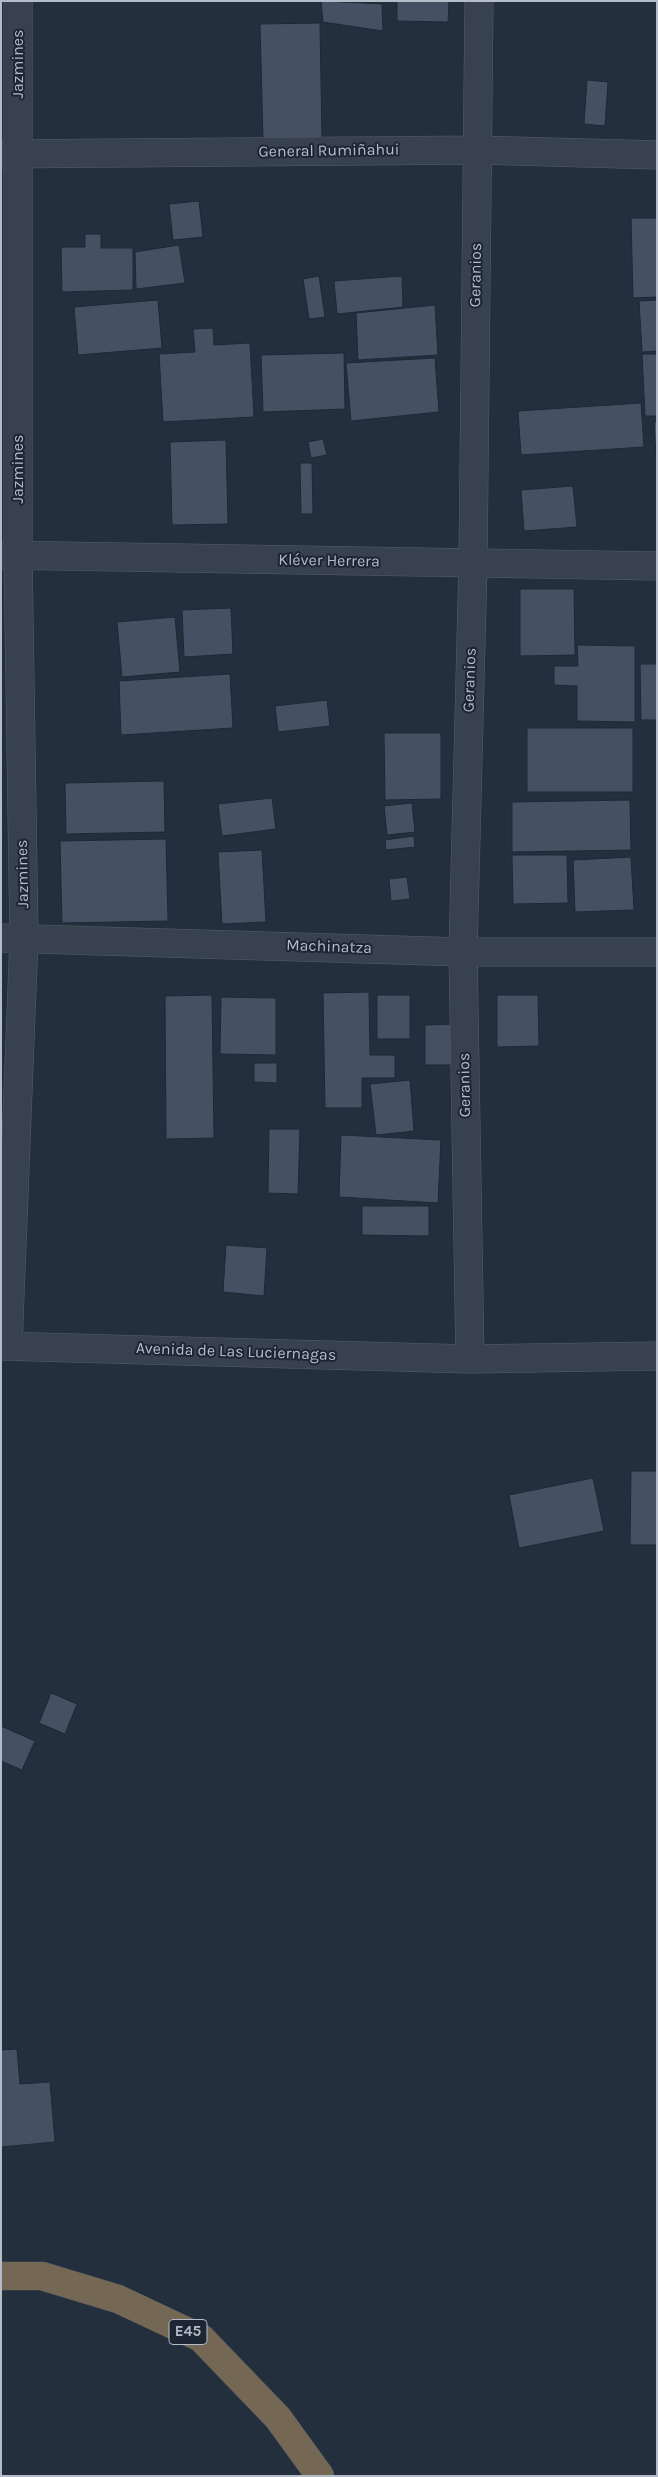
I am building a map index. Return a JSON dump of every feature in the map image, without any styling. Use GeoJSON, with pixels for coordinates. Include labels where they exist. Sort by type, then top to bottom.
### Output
{"type":"FeatureCollection","features":[{"type":"Feature","properties":{"kind":"highway","name":"E45"},"geometry":{"type":"LineString","coordinates":[[1,2276],[42,2276],[118,2299],[201,2338],[278,2418],[320,2476]]}},
{"type":"Feature","properties":{"kind":"street","name":"Jazmines"},"geometry":{"type":"LineString","coordinates":[[4,1346],[12,938],[10,154],[18,1]]}},
{"type":"Feature","properties":{"kind":"street","name":"Geranios"},"geometry":{"type":"LineString","coordinates":[[470,1359],[463,952],[473,564],[479,1]]}},
{"type":"Feature","properties":{"kind":"street","name":"General Rumiñahui"},"geometry":{"type":"LineString","coordinates":[[10,154],[478,150],[657,155]]}},
{"type":"Feature","properties":{"kind":"street","name":"Kléver Herrera"},"geometry":{"type":"LineString","coordinates":[[10,555],[657,566]]}},
{"type":"Feature","properties":{"kind":"street","name":"Machinatza"},"geometry":{"type":"LineString","coordinates":[[12,938],[463,952],[657,952]]}},
{"type":"Feature","properties":{"kind":"street","name":"Avenida de Las Luciernagas"},"geometry":{"type":"LineString","coordinates":[[4,1346],[470,1359],[657,1356]]}},
{"type":"Feature","properties":{"kind":"building"},"geometry":{"type":"Polygon","coordinates":[[[321,1],[382,4],[383,31],[323,22],[321,1]]]}},
{"type":"Feature","properties":{"kind":"building"},"geometry":{"type":"Polygon","coordinates":[[[397,1],[449,1],[448,22],[397,21],[397,1]]]}},
{"type":"Feature","properties":{"kind":"building"},"geometry":{"type":"Polygon","coordinates":[[[320,23],[322,139],[263,140],[260,24],[320,23]]]}},
{"type":"Feature","properties":{"kind":"building"},"geometry":{"type":"Polygon","coordinates":[[[587,80],[608,82],[605,126],[584,124],[587,80]]]}},
{"type":"Feature","properties":{"kind":"building"},"geometry":{"type":"Polygon","coordinates":[[[199,201],[203,237],[173,240],[169,204],[199,201]]]}},
{"type":"Feature","properties":{"kind":"building"},"geometry":{"type":"Polygon","coordinates":[[[631,218],[657,218],[657,297],[633,298],[631,218]]]}},
{"type":"Feature","properties":{"kind":"building"},"geometry":{"type":"Polygon","coordinates":[[[85,234],[101,234],[101,248],[133,248],[133,290],[62,292],[61,247],[85,247],[85,234]]]}},
{"type":"Feature","properties":{"kind":"building"},"geometry":{"type":"Polygon","coordinates":[[[179,245],[185,283],[136,289],[135,252],[179,245]]]}},
{"type":"Feature","properties":{"kind":"building"},"geometry":{"type":"Polygon","coordinates":[[[319,276],[325,317],[309,319],[303,279],[319,276]]]}},
{"type":"Feature","properties":{"kind":"building"},"geometry":{"type":"Polygon","coordinates":[[[402,276],[403,307],[337,314],[334,281],[402,276]]]}},
{"type":"Feature","properties":{"kind":"building"},"geometry":{"type":"Polygon","coordinates":[[[158,300],[162,348],[78,355],[74,307],[158,300]]]}},
{"type":"Feature","properties":{"kind":"building"},"geometry":{"type":"Polygon","coordinates":[[[657,300],[657,351],[642,352],[639,301],[657,300]]]}},
{"type":"Feature","properties":{"kind":"building"},"geometry":{"type":"Polygon","coordinates":[[[435,305],[438,355],[358,360],[356,313],[435,305]]]}},
{"type":"Feature","properties":{"kind":"building"},"geometry":{"type":"Polygon","coordinates":[[[213,328],[214,345],[250,343],[254,417],[163,422],[159,354],[195,352],[193,329],[213,328]]]}},
{"type":"Feature","properties":{"kind":"building"},"geometry":{"type":"Polygon","coordinates":[[[344,353],[345,409],[263,412],[261,355],[344,353]]]}},
{"type":"Feature","properties":{"kind":"building"},"geometry":{"type":"Polygon","coordinates":[[[642,354],[657,354],[657,416],[645,416],[642,354]]]}},
{"type":"Feature","properties":{"kind":"building"},"geometry":{"type":"Polygon","coordinates":[[[435,358],[439,412],[351,421],[346,363],[435,358]]]}},
{"type":"Feature","properties":{"kind":"building"},"geometry":{"type":"Polygon","coordinates":[[[641,403],[644,447],[521,455],[518,411],[641,403]]]}},
{"type":"Feature","properties":{"kind":"building"},"geometry":{"type":"Polygon","coordinates":[[[654,422],[657,422],[657,458],[656,458],[654,422]]]}},
{"type":"Feature","properties":{"kind":"building"},"geometry":{"type":"Polygon","coordinates":[[[323,439],[327,455],[311,458],[308,442],[323,439]]]}},
{"type":"Feature","properties":{"kind":"building"},"geometry":{"type":"Polygon","coordinates":[[[226,440],[228,524],[172,525],[170,442],[226,440]]]}},
{"type":"Feature","properties":{"kind":"building"},"geometry":{"type":"Polygon","coordinates":[[[300,463],[312,463],[313,514],[301,514],[300,463]]]}},
{"type":"Feature","properties":{"kind":"building"},"geometry":{"type":"Polygon","coordinates":[[[573,486],[577,527],[524,531],[521,490],[573,486]]]}},
{"type":"Feature","properties":{"kind":"building"},"geometry":{"type":"Polygon","coordinates":[[[520,589],[574,589],[575,655],[520,656],[520,589]]]}},
{"type":"Feature","properties":{"kind":"building"},"geometry":{"type":"Polygon","coordinates":[[[231,608],[233,654],[184,657],[182,610],[231,608]]]}},
{"type":"Feature","properties":{"kind":"building"},"geometry":{"type":"Polygon","coordinates":[[[175,617],[180,672],[122,677],[117,622],[175,617]]]}},
{"type":"Feature","properties":{"kind":"building"},"geometry":{"type":"Polygon","coordinates":[[[577,645],[635,646],[635,722],[577,721],[577,686],[554,685],[554,666],[578,666],[577,645]]]}},
{"type":"Feature","properties":{"kind":"building"},"geometry":{"type":"Polygon","coordinates":[[[640,664],[657,664],[657,720],[641,720],[640,664]]]}},
{"type":"Feature","properties":{"kind":"building"},"geometry":{"type":"Polygon","coordinates":[[[230,674],[233,728],[121,735],[119,681],[230,674]]]}},
{"type":"Feature","properties":{"kind":"building"},"geometry":{"type":"Polygon","coordinates":[[[327,700],[330,726],[278,732],[275,706],[327,700]]]}},
{"type":"Feature","properties":{"kind":"building"},"geometry":{"type":"Polygon","coordinates":[[[527,728],[633,728],[633,792],[527,792],[527,728]]]}},
{"type":"Feature","properties":{"kind":"building"},"geometry":{"type":"Polygon","coordinates":[[[384,733],[441,733],[441,799],[385,800],[384,733]]]}},
{"type":"Feature","properties":{"kind":"building"},"geometry":{"type":"Polygon","coordinates":[[[164,781],[165,832],[66,834],[65,783],[164,781]]]}},
{"type":"Feature","properties":{"kind":"building"},"geometry":{"type":"Polygon","coordinates":[[[272,798],[276,829],[222,836],[218,804],[272,798]]]}},
{"type":"Feature","properties":{"kind":"building"},"geometry":{"type":"Polygon","coordinates":[[[630,800],[631,850],[512,852],[512,802],[630,800]]]}},
{"type":"Feature","properties":{"kind":"building"},"geometry":{"type":"Polygon","coordinates":[[[412,803],[415,832],[387,835],[384,806],[412,803]]]}},
{"type":"Feature","properties":{"kind":"building"},"geometry":{"type":"Polygon","coordinates":[[[414,836],[415,847],[386,850],[385,840],[414,836]]]}},
{"type":"Feature","properties":{"kind":"building"},"geometry":{"type":"Polygon","coordinates":[[[166,839],[168,921],[62,923],[60,841],[166,839]]]}},
{"type":"Feature","properties":{"kind":"building"},"geometry":{"type":"Polygon","coordinates":[[[262,850],[266,922],[222,924],[218,852],[262,850]]]}},
{"type":"Feature","properties":{"kind":"building"},"geometry":{"type":"Polygon","coordinates":[[[512,855],[567,855],[568,903],[513,904],[512,855]]]}},
{"type":"Feature","properties":{"kind":"building"},"geometry":{"type":"Polygon","coordinates":[[[631,857],[634,910],[575,912],[573,860],[631,857]]]}},
{"type":"Feature","properties":{"kind":"building"},"geometry":{"type":"Polygon","coordinates":[[[407,877],[410,899],[391,901],[389,879],[407,877]]]}},
{"type":"Feature","properties":{"kind":"building"},"geometry":{"type":"Polygon","coordinates":[[[369,992],[370,1055],[395,1055],[395,1078],[362,1078],[362,1108],[325,1108],[323,993],[369,992]]]}},
{"type":"Feature","properties":{"kind":"building"},"geometry":{"type":"Polygon","coordinates":[[[212,995],[214,1138],[166,1139],[165,996],[212,995]]]}},
{"type":"Feature","properties":{"kind":"building"},"geometry":{"type":"Polygon","coordinates":[[[377,995],[410,995],[410,1039],[377,1039],[377,995]]]}},
{"type":"Feature","properties":{"kind":"building"},"geometry":{"type":"Polygon","coordinates":[[[497,995],[538,995],[539,1046],[497,1047],[497,995]]]}},
{"type":"Feature","properties":{"kind":"building"},"geometry":{"type":"Polygon","coordinates":[[[221,997],[276,998],[276,1055],[220,1054],[221,997]]]}},
{"type":"Feature","properties":{"kind":"building"},"geometry":{"type":"Polygon","coordinates":[[[454,1024],[455,1065],[425,1065],[425,1025],[454,1024]]]}},
{"type":"Feature","properties":{"kind":"building"},"geometry":{"type":"Polygon","coordinates":[[[254,1063],[277,1063],[277,1083],[254,1082],[254,1063]]]}},
{"type":"Feature","properties":{"kind":"building"},"geometry":{"type":"Polygon","coordinates":[[[410,1080],[414,1131],[376,1135],[370,1084],[410,1080]]]}},
{"type":"Feature","properties":{"kind":"building"},"geometry":{"type":"Polygon","coordinates":[[[269,1129],[300,1129],[298,1194],[268,1193],[269,1129]]]}},
{"type":"Feature","properties":{"kind":"building"},"geometry":{"type":"Polygon","coordinates":[[[341,1135],[441,1140],[438,1203],[339,1197],[341,1135]]]}},
{"type":"Feature","properties":{"kind":"building"},"geometry":{"type":"Polygon","coordinates":[[[362,1206],[429,1206],[429,1236],[362,1235],[362,1206]]]}},
{"type":"Feature","properties":{"kind":"building"},"geometry":{"type":"Polygon","coordinates":[[[226,1245],[267,1248],[264,1296],[223,1292],[226,1245]]]}},
{"type":"Feature","properties":{"kind":"building"},"geometry":{"type":"Polygon","coordinates":[[[631,1471],[657,1471],[657,1545],[630,1545],[631,1471]]]}},
{"type":"Feature","properties":{"kind":"building"},"geometry":{"type":"Polygon","coordinates":[[[593,1478],[604,1531],[519,1548],[509,1495],[593,1478]]]}},
{"type":"Feature","properties":{"kind":"building"},"geometry":{"type":"Polygon","coordinates":[[[51,1693],[77,1704],[65,1734],[39,1723],[51,1693]]]}},
{"type":"Feature","properties":{"kind":"building"},"geometry":{"type":"Polygon","coordinates":[[[1,1726],[35,1741],[22,1770],[1,1761],[1,1726]]]}},
{"type":"Feature","properties":{"kind":"building"},"geometry":{"type":"Polygon","coordinates":[[[17,2049],[20,2084],[50,2082],[55,2142],[1,2147],[1,2050],[17,2049]]]}}]}
